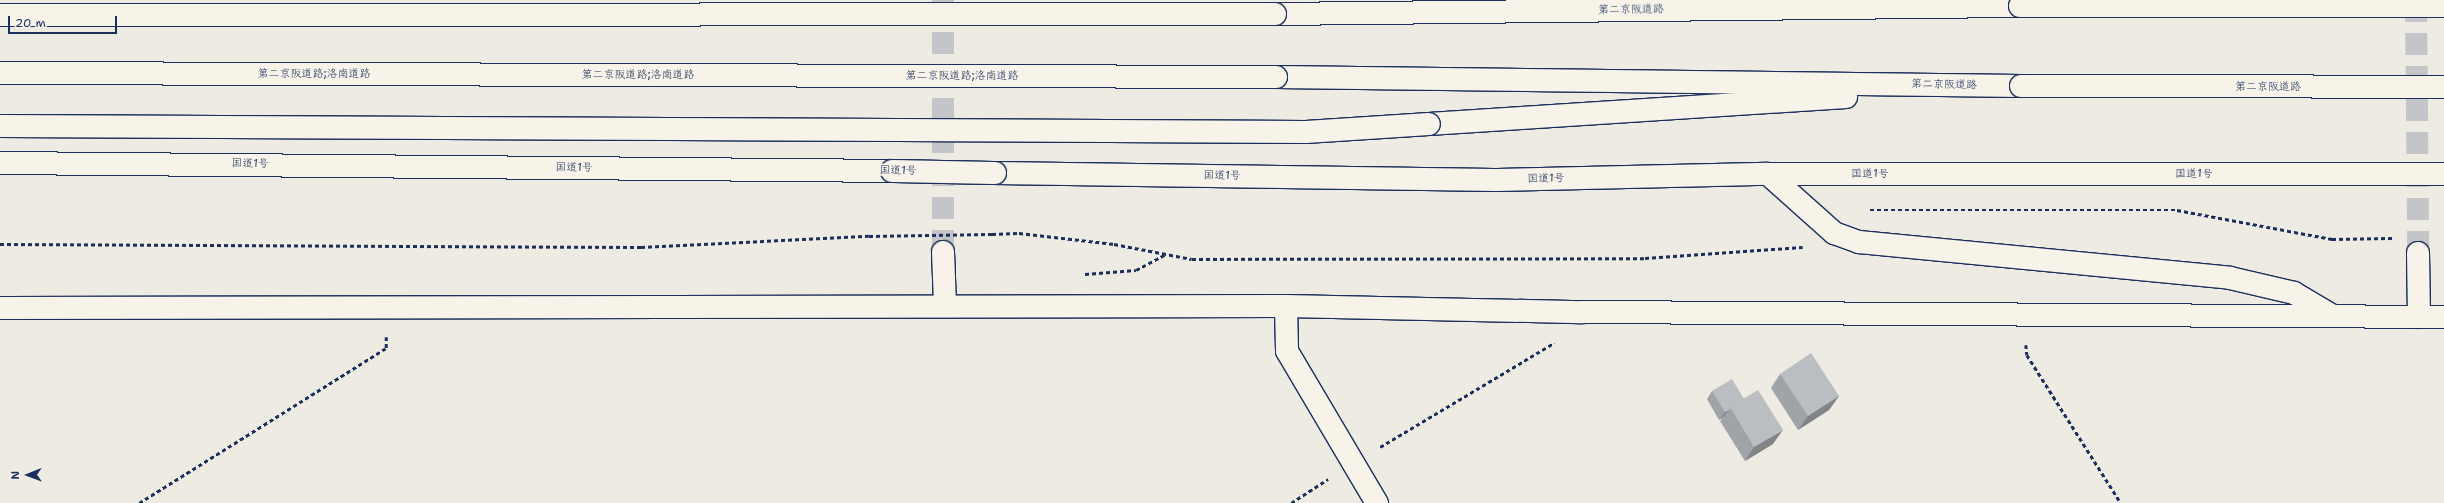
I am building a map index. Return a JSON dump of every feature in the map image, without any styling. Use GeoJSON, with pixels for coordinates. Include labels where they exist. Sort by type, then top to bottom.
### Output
{"type":"FeatureCollection","features":[{"type":"Feature","properties":{"kind":"main road"},"geometry":{"type":"LineString","coordinates":[[1907,0],[2020,6]]}},
{"type":"Feature","properties":{"kind":"main road","name":"第二京阪道路"},"geometry":{"type":"LineString","coordinates":[[0,15],[1274,14],[2020,6],[2444,6]]}},
{"type":"Feature","properties":{"kind":"main road","name":"第二京阪道路;洛南道路"},"geometry":{"type":"LineString","coordinates":[[0,73],[1276,77]]}},
{"type":"Feature","properties":{"kind":"main road","name":"第二京阪道路"},"geometry":{"type":"LineString","coordinates":[[1276,77],[2021,86],[2444,87]]}},
{"type":"Feature","properties":{"kind":"main road"},"geometry":{"type":"LineString","coordinates":[[0,126],[1306,132],[2021,86]]}},
{"type":"Feature","properties":{"kind":"main road","name":"国道1号"},"geometry":{"type":"LineString","coordinates":[[0,163],[892,171],[1496,180],[1768,174],[2444,174]]}},
{"type":"Feature","properties":{"kind":"main road"},"geometry":{"type":"LineString","coordinates":[[1768,174],[1834,233],[1859,242],[2230,278],[2294,293],[2331,315]]}},
{"type":"Feature","properties":{"kind":"main road"},"geometry":{"type":"LineString","coordinates":[[943,252],[945,305]]}},
{"type":"Feature","properties":{"kind":"main road"},"geometry":{"type":"LineString","coordinates":[[2418,253],[2419,317]]}},
{"type":"Feature","properties":{"kind":"main road"},"geometry":{"type":"LineString","coordinates":[[0,308],[945,305],[1286,306],[1582,312],[2331,315],[2444,317]]}},
{"type":"Feature","properties":{"kind":"main road"},"geometry":{"type":"LineString","coordinates":[[1286,306],[1287,351],[1352,464],[1377,503]]}},
{"type":"Feature","properties":{"kind":"path"},"geometry":{"type":"LineString","coordinates":[[0,244],[640,247],[869,236],[1019,233],[1114,244],[1192,259],[1645,258],[1812,247],[1834,233],[1861,210],[2177,210],[2332,239],[2396,238]]}},
{"type":"Feature","properties":{"kind":"path"},"geometry":{"type":"LineString","coordinates":[[1083,274],[1136,270],[1166,254]]}},
{"type":"Feature","properties":{"kind":"path"},"geometry":{"type":"LineString","coordinates":[[139,503],[386,348],[386,307]]}},
{"type":"Feature","properties":{"kind":"path"},"geometry":{"type":"LineString","coordinates":[[1291,503],[1352,464],[1559,340],[1582,312]]}},
{"type":"Feature","properties":{"kind":"path"},"geometry":{"type":"LineString","coordinates":[[2024,314],[2027,355],[2121,503]]}},
{"type":"Feature","properties":{"kind":"building"},"geometry":{"type":"Polygon","coordinates":[[[1811,353],[1839,396],[1808,416],[1780,374],[1811,353]]]}},
{"type":"Feature","properties":{"kind":"building"},"geometry":{"type":"Polygon","coordinates":[[[1732,379],[1744,399],[1730,407],[1729,410],[1725,412],[1712,391],[1732,379]]]}},
{"type":"Feature","properties":{"kind":"building"},"geometry":{"type":"Polygon","coordinates":[[[1758,390],[1783,430],[1754,447],[1730,407],[1758,390]]]}},
{"type":"Feature","properties":{"kind":"tunnel"},"geometry":{"type":"LineString","coordinates":[[943,0],[943,252]]}},
{"type":"Feature","properties":{"kind":"tunnel"},"geometry":{"type":"LineString","coordinates":[[2416,0],[2418,253]]}}]}
